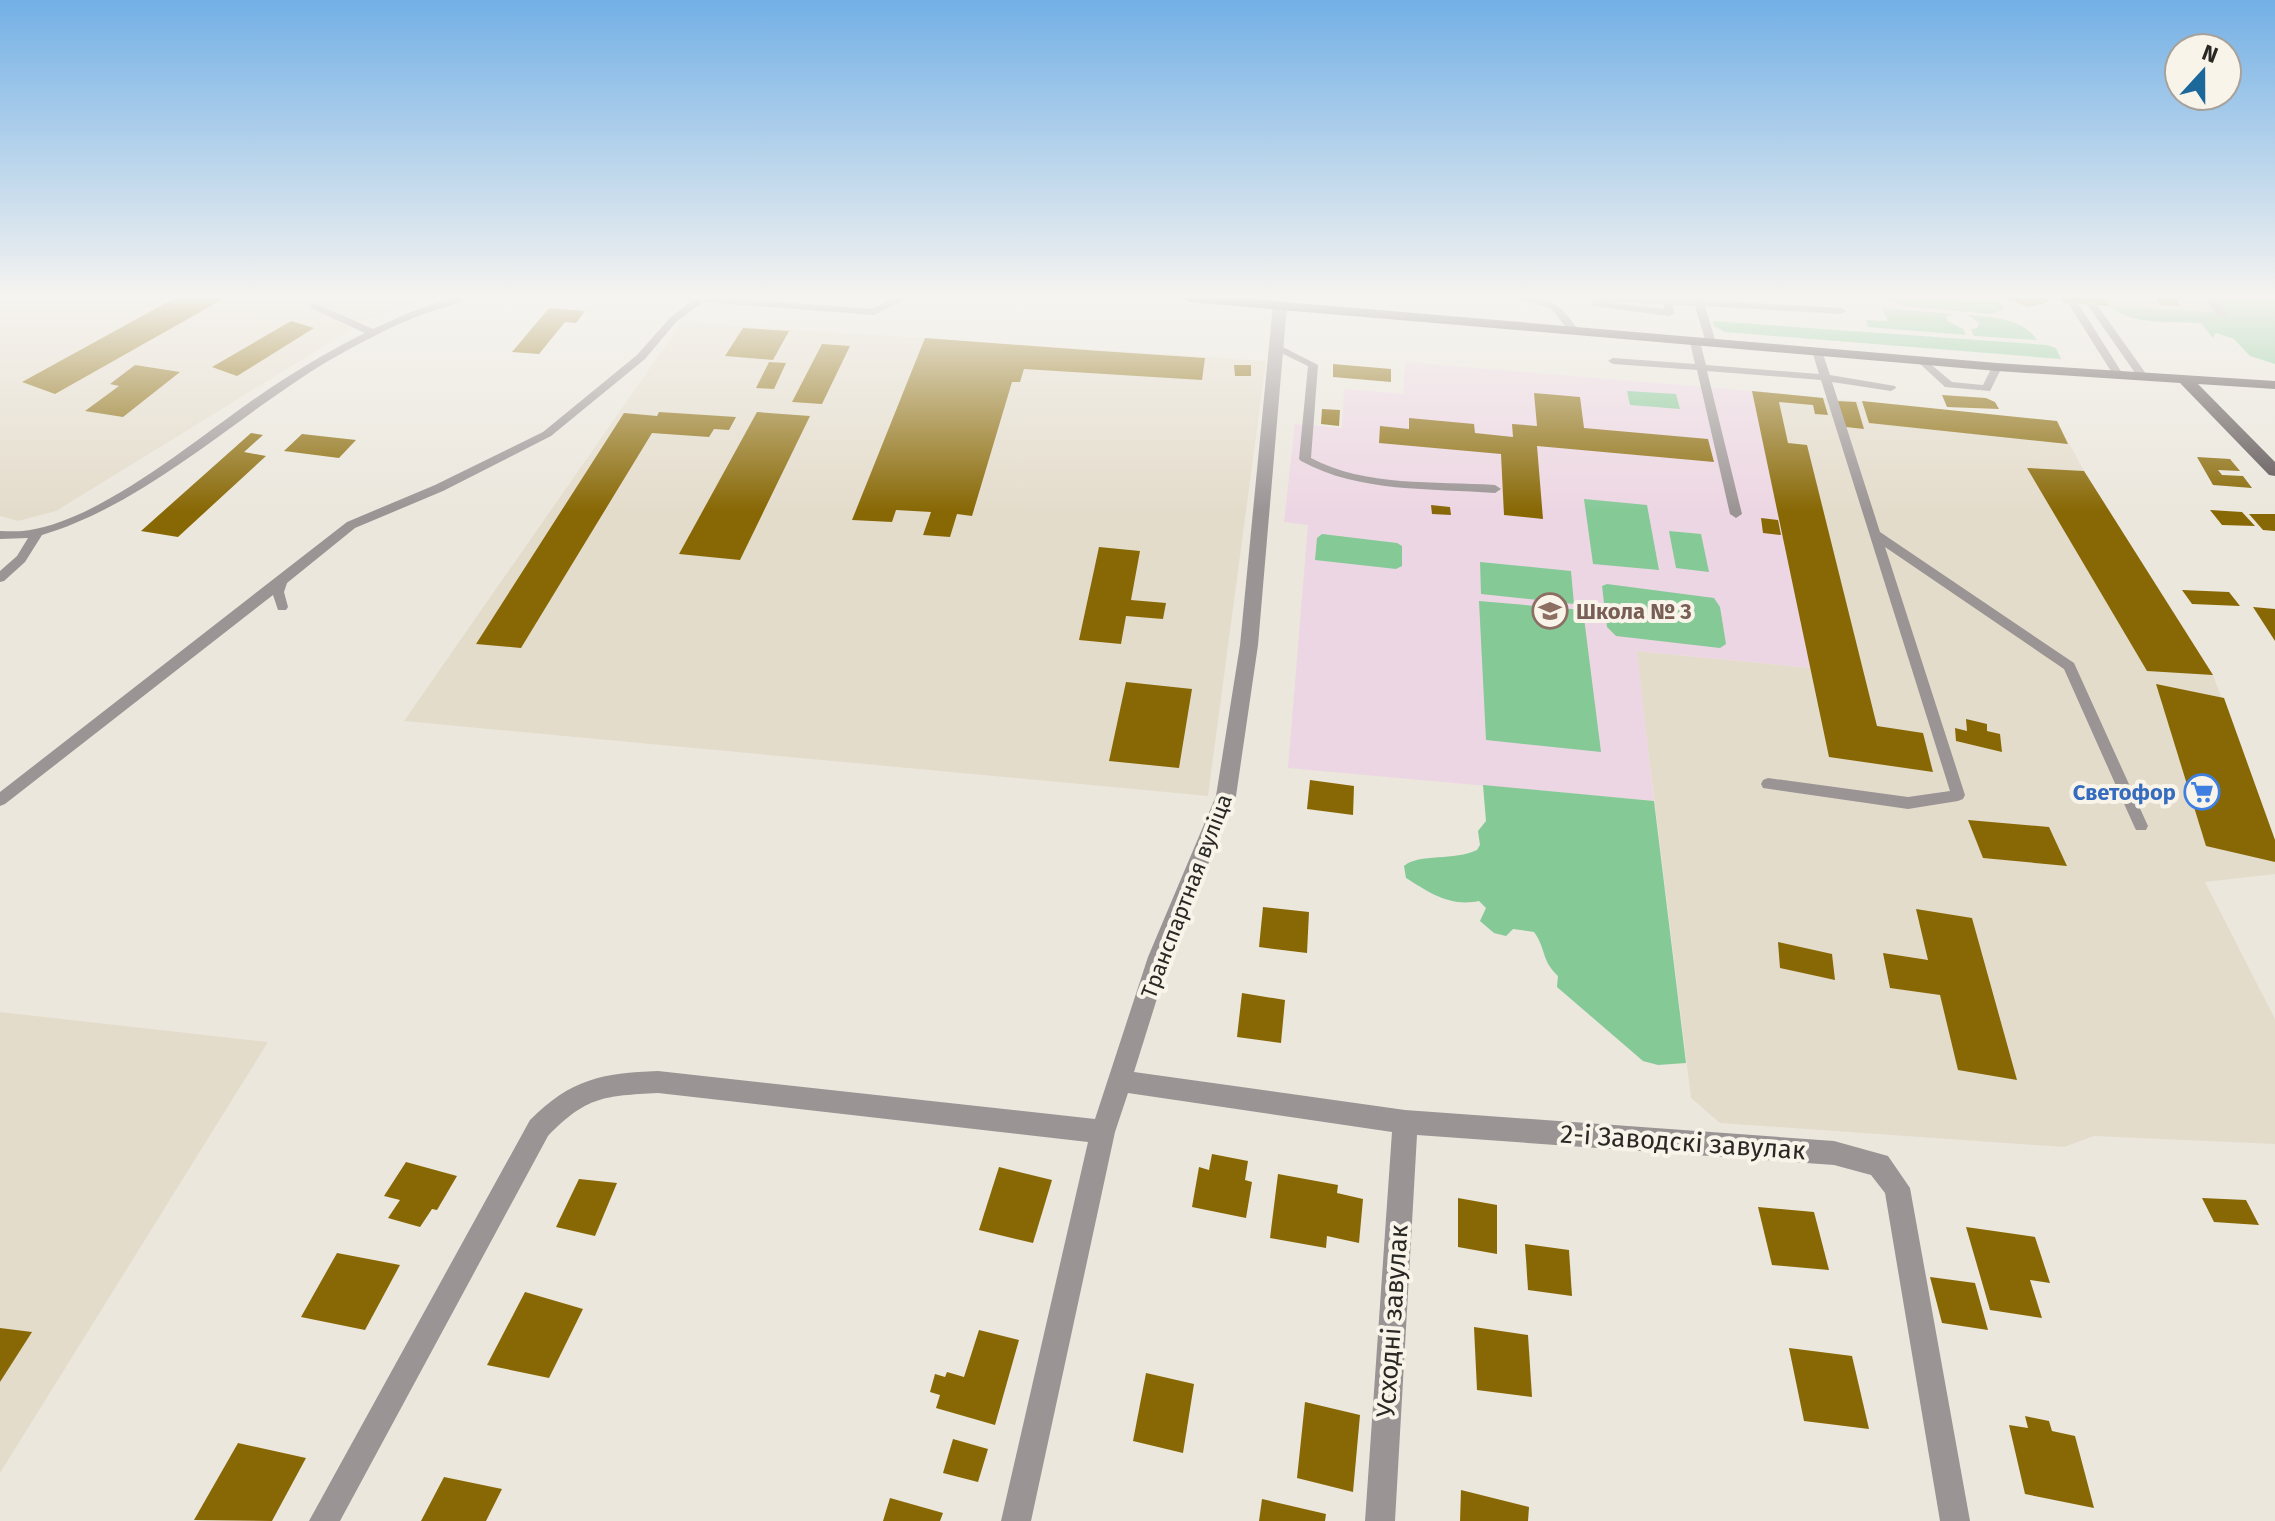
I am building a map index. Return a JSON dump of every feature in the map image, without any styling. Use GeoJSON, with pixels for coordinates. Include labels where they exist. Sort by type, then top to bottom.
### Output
{"type":"FeatureCollection","features":[{"type":"Feature","properties":{"kind":"main road"},"geometry":{"type":"LineString","coordinates":[[2024,369],[2275,385]]}},
{"type":"Feature","properties":{"kind":"main road"},"geometry":{"type":"LineString","coordinates":[[2186,381],[2275,393]]}},
{"type":"Feature","properties":{"kind":"main road"},"geometry":{"type":"LineString","coordinates":[[2186,381],[2275,471]]}},
{"type":"Feature","properties":{"kind":"street","name":"Транспартная вуліца"},"geometry":{"type":"LineString","coordinates":[[1016,1521],[1103,1132],[1159,957],[1226,796],[1249,645],[1275,369]]}},
{"type":"Feature","properties":{"kind":"street","name":"2-і Заводскі завулак"},"geometry":{"type":"LineString","coordinates":[[1121,1081],[1405,1122],[1834,1153],[1879,1165],[1897,1188],[1955,1521]]}},
{"type":"Feature","properties":{"kind":"street"},"geometry":{"type":"LineString","coordinates":[[324,1521],[539,1128],[561,1104],[598,1085],[658,1082],[1103,1132]]}},
{"type":"Feature","properties":{"kind":"street","name":"Усходні завулак"},"geometry":{"type":"LineString","coordinates":[[1380,1521],[1405,1122]]}},
{"type":"Feature","properties":{"kind":"lane"},"geometry":{"type":"LineString","coordinates":[[0,535],[36,534],[73,522],[119,496],[308,369]]}},
{"type":"Feature","properties":{"kind":"lane"},"geometry":{"type":"LineString","coordinates":[[0,800],[351,525],[439,488],[547,434],[626,369]]}},
{"type":"Feature","properties":{"kind":"lane"},"geometry":{"type":"LineString","coordinates":[[1313,369],[1305,459],[1314,465],[1343,476],[1495,489]]}},
{"type":"Feature","properties":{"kind":"lane"},"geometry":{"type":"LineString","coordinates":[[1736,514],[1702,369],[1823,377],[1891,388]]}},
{"type":"Feature","properties":{"kind":"lane"},"geometry":{"type":"LineString","coordinates":[[1768,784],[1908,803],[1958,795],[1821,369]]}},
{"type":"Feature","properties":{"kind":"lane"},"geometry":{"type":"LineString","coordinates":[[1932,369],[1949,385],[1986,389],[1996,369]]}},
{"type":"Feature","properties":{"kind":"lane"},"geometry":{"type":"LineString","coordinates":[[2115,369],[2119,376]]}},
{"type":"Feature","properties":{"kind":"lane"},"geometry":{"type":"LineString","coordinates":[[2138,369],[2144,378]]}},
{"type":"Feature","properties":{"kind":"lane"},"geometry":{"type":"LineString","coordinates":[[0,578],[21,559],[36,534]]}},
{"type":"Feature","properties":{"kind":"lane"},"geometry":{"type":"LineString","coordinates":[[1875,534],[2069,666],[2141,826]]}},
{"type":"Feature","properties":{"kind":"lane"},"geometry":{"type":"LineString","coordinates":[[282,581],[278,592],[282,607]]}},
{"type":"Feature","properties":{"kind":"shaded area"},"geometry":{"type":"Polygon","coordinates":[[[0,369],[287,369],[56,511],[18,521],[0,516],[0,369]]]}},
{"type":"Feature","properties":{"kind":"shaded area"},"geometry":{"type":"Polygon","coordinates":[[[649,369],[1265,369],[1208,796],[404,721],[649,369]]]}},
{"type":"Feature","properties":{"kind":"shaded area","name":"Школа № 3"},"geometry":{"type":"Polygon","coordinates":[[[1405,369],[1489,369],[1752,391],[1811,668],[1637,651],[1654,801],[1288,768],[1308,525],[1284,522],[1295,424],[1342,428],[1344,389],[1403,394],[1405,369]]]}},
{"type":"Feature","properties":{"kind":"shaded area"},"geometry":{"type":"Polygon","coordinates":[[[1752,391],[2057,421],[2084,471],[2213,675],[2275,840],[2275,874],[2205,882],[2275,1019],[2275,1144],[2094,1136],[2064,1147],[1720,1123],[1691,1098],[1636,651],[1811,668],[1752,391]]]}},
{"type":"Feature","properties":{"kind":"shaded area"},"geometry":{"type":"Polygon","coordinates":[[[0,1012],[268,1042],[0,1473],[0,1012]]]}},
{"type":"Feature","properties":{"kind":"green space"},"geometry":{"type":"Polygon","coordinates":[[[1627,391],[1676,394],[1680,409],[1630,405],[1627,391]]]}},
{"type":"Feature","properties":{"kind":"green space"},"geometry":{"type":"Polygon","coordinates":[[[1584,499],[1647,505],[1659,570],[1593,564],[1584,499]]]}},
{"type":"Feature","properties":{"kind":"green space"},"geometry":{"type":"Polygon","coordinates":[[[1669,531],[1701,534],[1709,572],[1676,568],[1669,531]]]}},
{"type":"Feature","properties":{"kind":"green space"},"geometry":{"type":"Polygon","coordinates":[[[1322,534],[1397,543],[1402,546],[1402,566],[1396,569],[1315,560],[1317,538],[1322,534]]]}},
{"type":"Feature","properties":{"kind":"green space"},"geometry":{"type":"Polygon","coordinates":[[[1480,562],[1571,571],[1574,604],[1481,594],[1480,562]]]}},
{"type":"Feature","properties":{"kind":"green space"},"geometry":{"type":"Polygon","coordinates":[[[1607,584],[1714,598],[1720,607],[1726,644],[1720,648],[1616,636],[1607,627],[1602,586],[1607,584]]]}},
{"type":"Feature","properties":{"kind":"green space"},"geometry":{"type":"Polygon","coordinates":[[[1479,601],[1583,610],[1601,752],[1486,740],[1479,601]]]}},
{"type":"Feature","properties":{"kind":"green space"},"geometry":{"type":"Polygon","coordinates":[[[1483,785],[1654,801],[1686,1063],[1658,1065],[1643,1061],[1557,987],[1558,976],[1549,965],[1534,932],[1513,929],[1506,936],[1494,933],[1480,921],[1486,908],[1479,901],[1449,900],[1406,878],[1404,866],[1411,862],[1477,850],[1480,845],[1478,831],[1486,821],[1483,785]]]}},
{"type":"Feature","properties":{"kind":"building"},"geometry":{"type":"Polygon","coordinates":[[[46,369],[99,369],[55,394],[22,382],[46,369]]]}},
{"type":"Feature","properties":{"kind":"building"},"geometry":{"type":"Polygon","coordinates":[[[130,369],[180,372],[123,417],[85,411],[119,386],[110,384],[130,369]]]}},
{"type":"Feature","properties":{"kind":"building"},"geometry":{"type":"Polygon","coordinates":[[[218,369],[248,369],[237,376],[218,369]]]}},
{"type":"Feature","properties":{"kind":"building"},"geometry":{"type":"Polygon","coordinates":[[[766,369],[783,369],[774,389],[756,388],[766,369]]]}},
{"type":"Feature","properties":{"kind":"building"},"geometry":{"type":"Polygon","coordinates":[[[809,369],[839,369],[822,404],[792,402],[809,369]]]}},
{"type":"Feature","properties":{"kind":"building"},"geometry":{"type":"Polygon","coordinates":[[[913,369],[1204,369],[1202,380],[1024,369],[1020,382],[1012,382],[972,516],[957,514],[950,537],[923,535],[931,512],[896,510],[892,522],[852,520],[913,369]]]}},
{"type":"Feature","properties":{"kind":"building"},"geometry":{"type":"Polygon","coordinates":[[[1234,369],[1251,369],[1251,376],[1235,376],[1234,369]]]}},
{"type":"Feature","properties":{"kind":"building"},"geometry":{"type":"Polygon","coordinates":[[[1333,369],[1391,369],[1391,382],[1333,377],[1333,369]]]}},
{"type":"Feature","properties":{"kind":"building"},"geometry":{"type":"Polygon","coordinates":[[[1752,391],[1823,398],[1828,415],[1815,414],[1813,405],[1779,402],[1788,443],[1807,445],[1877,726],[1923,733],[1933,772],[1829,757],[1752,391]]]}},
{"type":"Feature","properties":{"kind":"building"},"geometry":{"type":"Polygon","coordinates":[[[1534,393],[1580,397],[1584,428],[1708,439],[1714,462],[1537,446],[1543,519],[1504,515],[1501,454],[1379,443],[1380,426],[1409,429],[1409,418],[1474,424],[1475,433],[1513,437],[1512,424],[1537,426],[1534,393]]]}},
{"type":"Feature","properties":{"kind":"building"},"geometry":{"type":"Polygon","coordinates":[[[1942,395],[1986,398],[1995,402],[1999,409],[1947,407],[1942,395]]]}},
{"type":"Feature","properties":{"kind":"building"},"geometry":{"type":"Polygon","coordinates":[[[1837,401],[1856,402],[1864,429],[1846,427],[1837,401]]]}},
{"type":"Feature","properties":{"kind":"building"},"geometry":{"type":"Polygon","coordinates":[[[1862,401],[2057,421],[2068,444],[1869,423],[1862,401]]]}},
{"type":"Feature","properties":{"kind":"building"},"geometry":{"type":"Polygon","coordinates":[[[1322,409],[1340,410],[1339,426],[1321,424],[1322,409]]]}},
{"type":"Feature","properties":{"kind":"building"},"geometry":{"type":"Polygon","coordinates":[[[659,412],[736,417],[729,430],[714,429],[709,437],[652,433],[521,648],[476,644],[624,413],[657,416],[659,412]]]}},
{"type":"Feature","properties":{"kind":"building"},"geometry":{"type":"Polygon","coordinates":[[[757,412],[810,416],[740,560],[679,554],[757,412]]]}},
{"type":"Feature","properties":{"kind":"building"},"geometry":{"type":"Polygon","coordinates":[[[251,433],[263,435],[244,452],[266,456],[178,537],[141,531],[251,433]]]}},
{"type":"Feature","properties":{"kind":"building"},"geometry":{"type":"Polygon","coordinates":[[[302,434],[356,440],[339,458],[284,451],[302,434]]]}},
{"type":"Feature","properties":{"kind":"building"},"geometry":{"type":"Polygon","coordinates":[[[2197,457],[2230,459],[2240,471],[2218,470],[2222,475],[2243,476],[2252,488],[2213,485],[2197,457]]]}},
{"type":"Feature","properties":{"kind":"building"},"geometry":{"type":"Polygon","coordinates":[[[2027,468],[2084,471],[2213,675],[2147,671],[2027,468]]]}},
{"type":"Feature","properties":{"kind":"building"},"geometry":{"type":"Polygon","coordinates":[[[1431,505],[1450,507],[1451,515],[1432,514],[1431,505]]]}},
{"type":"Feature","properties":{"kind":"building"},"geometry":{"type":"Polygon","coordinates":[[[2210,510],[2242,512],[2255,526],[2222,525],[2210,510]]]}},
{"type":"Feature","properties":{"kind":"building"},"geometry":{"type":"Polygon","coordinates":[[[2249,514],[2275,514],[2275,531],[2263,530],[2249,514]]]}},
{"type":"Feature","properties":{"kind":"building"},"geometry":{"type":"Polygon","coordinates":[[[1761,518],[1778,520],[1781,535],[1763,533],[1761,518]]]}},
{"type":"Feature","properties":{"kind":"building"},"geometry":{"type":"Polygon","coordinates":[[[1099,547],[1140,551],[1131,600],[1166,603],[1163,619],[1126,616],[1121,644],[1079,640],[1099,547]]]}},
{"type":"Feature","properties":{"kind":"building"},"geometry":{"type":"Polygon","coordinates":[[[2182,590],[2229,592],[2240,606],[2192,604],[2182,590]]]}},
{"type":"Feature","properties":{"kind":"building"},"geometry":{"type":"Polygon","coordinates":[[[2253,607],[2275,609],[2275,641],[2253,607]]]}},
{"type":"Feature","properties":{"kind":"building"},"geometry":{"type":"Polygon","coordinates":[[[1126,682],[1192,689],[1179,768],[1109,761],[1126,682]]]}},
{"type":"Feature","properties":{"kind":"building"},"geometry":{"type":"Polygon","coordinates":[[[2156,684],[2224,698],[2275,840],[2275,862],[2206,846],[2156,684]]]}},
{"type":"Feature","properties":{"kind":"building"},"geometry":{"type":"Polygon","coordinates":[[[1966,719],[1987,724],[1987,731],[2000,734],[2002,752],[1956,741],[1955,728],[1967,731],[1966,719]]]}},
{"type":"Feature","properties":{"kind":"building"},"geometry":{"type":"Polygon","coordinates":[[[1310,780],[1354,786],[1353,815],[1307,809],[1310,780]]]}},
{"type":"Feature","properties":{"kind":"building"},"geometry":{"type":"Polygon","coordinates":[[[1968,820],[2049,827],[2067,866],[1983,858],[1968,820]]]}},
{"type":"Feature","properties":{"kind":"building"},"geometry":{"type":"Polygon","coordinates":[[[1263,907],[1309,912],[1307,953],[1259,947],[1263,907]]]}},
{"type":"Feature","properties":{"kind":"building"},"geometry":{"type":"Polygon","coordinates":[[[1916,909],[1972,918],[2017,1080],[1958,1070],[1940,995],[1890,988],[1883,953],[1928,960],[1916,909]]]}},
{"type":"Feature","properties":{"kind":"building"},"geometry":{"type":"Polygon","coordinates":[[[1778,942],[1832,954],[1835,980],[1780,968],[1778,942]]]}},
{"type":"Feature","properties":{"kind":"building"},"geometry":{"type":"Polygon","coordinates":[[[1242,993],[1285,1000],[1281,1043],[1237,1037],[1242,993]]]}},
{"type":"Feature","properties":{"kind":"building"},"geometry":{"type":"Polygon","coordinates":[[[1212,1154],[1248,1161],[1245,1180],[1252,1182],[1246,1218],[1192,1207],[1199,1167],[1209,1170],[1212,1154]]]}},
{"type":"Feature","properties":{"kind":"building"},"geometry":{"type":"Polygon","coordinates":[[[406,1162],[457,1176],[437,1210],[432,1209],[420,1227],[388,1218],[400,1200],[384,1196],[406,1162]]]}},
{"type":"Feature","properties":{"kind":"building"},"geometry":{"type":"Polygon","coordinates":[[[999,1167],[1052,1180],[1033,1243],[979,1230],[999,1167]]]}},
{"type":"Feature","properties":{"kind":"building"},"geometry":{"type":"Polygon","coordinates":[[[1278,1174],[1338,1185],[1337,1193],[1363,1199],[1359,1243],[1327,1236],[1326,1248],[1270,1238],[1278,1174]]]}},
{"type":"Feature","properties":{"kind":"building"},"geometry":{"type":"Polygon","coordinates":[[[579,1179],[617,1183],[595,1236],[556,1227],[579,1179]]]}},
{"type":"Feature","properties":{"kind":"building"},"geometry":{"type":"Polygon","coordinates":[[[1458,1198],[1497,1205],[1497,1254],[1458,1247],[1458,1198]]]}},
{"type":"Feature","properties":{"kind":"building"},"geometry":{"type":"Polygon","coordinates":[[[2202,1198],[2246,1200],[2259,1225],[2214,1222],[2202,1198]]]}},
{"type":"Feature","properties":{"kind":"building"},"geometry":{"type":"Polygon","coordinates":[[[1758,1207],[1814,1212],[1829,1270],[1772,1265],[1758,1207]]]}},
{"type":"Feature","properties":{"kind":"building"},"geometry":{"type":"Polygon","coordinates":[[[1966,1227],[2035,1237],[2050,1283],[2030,1280],[2042,1318],[1990,1310],[1966,1227]]]}},
{"type":"Feature","properties":{"kind":"building"},"geometry":{"type":"Polygon","coordinates":[[[1525,1244],[1569,1250],[1572,1296],[1528,1290],[1525,1244]]]}},
{"type":"Feature","properties":{"kind":"building"},"geometry":{"type":"Polygon","coordinates":[[[337,1253],[400,1265],[365,1330],[301,1317],[337,1253]]]}},
{"type":"Feature","properties":{"kind":"building"},"geometry":{"type":"Polygon","coordinates":[[[1930,1277],[1975,1283],[1988,1330],[1942,1323],[1930,1277]]]}},
{"type":"Feature","properties":{"kind":"building"},"geometry":{"type":"Polygon","coordinates":[[[525,1292],[583,1309],[549,1378],[487,1365],[525,1292]]]}},
{"type":"Feature","properties":{"kind":"building"},"geometry":{"type":"Polygon","coordinates":[[[1474,1327],[1528,1335],[1532,1397],[1477,1390],[1474,1327]]]}},
{"type":"Feature","properties":{"kind":"building"},"geometry":{"type":"Polygon","coordinates":[[[0,1328],[32,1332],[0,1382],[0,1328]]]}},
{"type":"Feature","properties":{"kind":"building"},"geometry":{"type":"Polygon","coordinates":[[[979,1330],[1019,1340],[995,1425],[936,1408],[940,1395],[930,1392],[935,1374],[945,1377],[947,1372],[964,1377],[979,1330]]]}},
{"type":"Feature","properties":{"kind":"building"},"geometry":{"type":"Polygon","coordinates":[[[1789,1348],[1852,1356],[1869,1429],[1804,1421],[1789,1348]]]}},
{"type":"Feature","properties":{"kind":"building"},"geometry":{"type":"Polygon","coordinates":[[[1146,1373],[1194,1384],[1183,1453],[1133,1441],[1146,1373]]]}},
{"type":"Feature","properties":{"kind":"building"},"geometry":{"type":"Polygon","coordinates":[[[1305,1402],[1360,1415],[1353,1492],[1297,1478],[1305,1402]]]}},
{"type":"Feature","properties":{"kind":"building"},"geometry":{"type":"Polygon","coordinates":[[[2025,1416],[2049,1421],[2052,1431],[2075,1436],[2094,1508],[2025,1494],[2009,1425],[2028,1428],[2025,1416]]]}},
{"type":"Feature","properties":{"kind":"building"},"geometry":{"type":"Polygon","coordinates":[[[953,1439],[988,1449],[978,1482],[943,1473],[953,1439]]]}},
{"type":"Feature","properties":{"kind":"building"},"geometry":{"type":"Polygon","coordinates":[[[238,1443],[306,1458],[272,1521],[194,1520],[238,1443]]]}},
{"type":"Feature","properties":{"kind":"building"},"geometry":{"type":"Polygon","coordinates":[[[444,1477],[502,1489],[486,1521],[421,1521],[444,1477]]]}},
{"type":"Feature","properties":{"kind":"building"},"geometry":{"type":"Polygon","coordinates":[[[1461,1490],[1529,1507],[1528,1521],[1460,1521],[1461,1490]]]}},
{"type":"Feature","properties":{"kind":"building"},"geometry":{"type":"Polygon","coordinates":[[[890,1498],[943,1513],[940,1521],[883,1521],[890,1498]]]}},
{"type":"Feature","properties":{"kind":"building"},"geometry":{"type":"Polygon","coordinates":[[[1262,1499],[1326,1514],[1325,1521],[1259,1521],[1262,1499]]]}},
{"type":"Feature","properties":{"kind":"place","name":"Школа № 3"},"geometry":{"type":"Point","coordinates":[1550,611]}},
{"type":"Feature","properties":{"kind":"place","name":"Светофор"},"geometry":{"type":"Point","coordinates":[2202,792]}}]}
